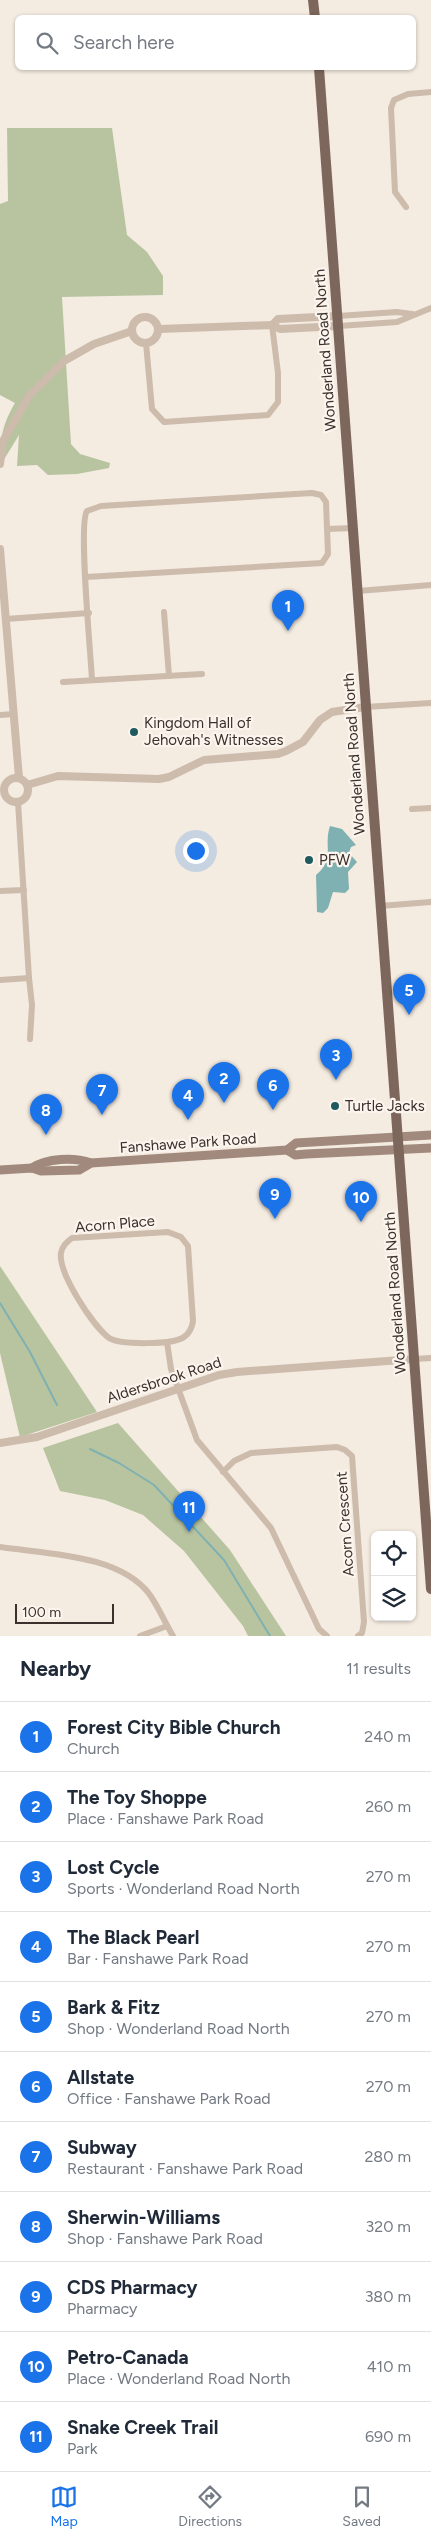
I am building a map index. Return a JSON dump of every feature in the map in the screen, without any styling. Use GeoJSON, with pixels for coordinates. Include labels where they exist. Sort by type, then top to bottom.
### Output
{"type":"FeatureCollection","features":[{"type":"Feature","properties":{"kind":"main road"},"geometry":{"type":"LineString","coordinates":[[313,0],[315,15]]}},
{"type":"Feature","properties":{"kind":"main road","name":"Wonderland Road North"},"geometry":{"type":"LineString","coordinates":[[319,70],[431,1589]]}},
{"type":"Feature","properties":{"kind":"main road","name":"Fanshawe Park Road"},"geometry":{"type":"LineString","coordinates":[[287,1150],[296,1143],[431,1135]]}},
{"type":"Feature","properties":{"kind":"main road","name":"Fanshawe Park Road"},"geometry":{"type":"LineString","coordinates":[[0,1170],[32,1168],[40,1162],[80,1159],[91,1163],[287,1150],[296,1155],[431,1148]]}},
{"type":"Feature","properties":{"kind":"street"},"geometry":{"type":"LineString","coordinates":[[406,207],[395,192],[390,108],[394,100],[399,97],[431,92]]}},
{"type":"Feature","properties":{"kind":"street"},"geometry":{"type":"LineString","coordinates":[[159,329],[272,325],[280,329],[397,322],[431,308]]}},
{"type":"Feature","properties":{"kind":"street"},"geometry":{"type":"LineString","coordinates":[[272,325],[278,319],[397,312],[413,314]]}},
{"type":"Feature","properties":{"kind":"street"},"geometry":{"type":"LineString","coordinates":[[146,343],[136,339],[132,331],[134,323],[145,316],[153,319],[159,329]]}},
{"type":"Feature","properties":{"kind":"street"},"geometry":{"type":"LineString","coordinates":[[146,343],[152,409],[164,422],[268,415],[278,402],[278,373],[272,325]]}},
{"type":"Feature","properties":{"kind":"street"},"geometry":{"type":"LineString","coordinates":[[146,343],[156,337],[159,329]]}},
{"type":"Feature","properties":{"kind":"street"},"geometry":{"type":"LineString","coordinates":[[0,464],[2,441],[29,396],[64,361],[94,344],[132,331]]}},
{"type":"Feature","properties":{"kind":"street"},"geometry":{"type":"LineString","coordinates":[[86,577],[322,563],[328,554],[326,502],[321,495],[312,493],[95,507],[87,512],[83,521],[86,577],[88,614],[92,680]]}},
{"type":"Feature","properties":{"kind":"street"},"geometry":{"type":"LineString","coordinates":[[327,529],[353,528]]}},
{"type":"Feature","properties":{"kind":"street"},"geometry":{"type":"LineString","coordinates":[[0,549],[19,778],[27,785]]}},
{"type":"Feature","properties":{"kind":"street"},"geometry":{"type":"LineString","coordinates":[[358,591],[431,585]]}},
{"type":"Feature","properties":{"kind":"street"},"geometry":{"type":"LineString","coordinates":[[164,612],[169,676]]}},
{"type":"Feature","properties":{"kind":"street"},"geometry":{"type":"LineString","coordinates":[[6,619],[88,614]]}},
{"type":"Feature","properties":{"kind":"street"},"geometry":{"type":"LineString","coordinates":[[63,682],[202,674]]}},
{"type":"Feature","properties":{"kind":"street"},"geometry":{"type":"LineString","coordinates":[[27,785],[58,776],[159,779],[169,777],[204,760],[278,754],[303,742],[320,720],[332,712],[431,703]]}},
{"type":"Feature","properties":{"kind":"street"},"geometry":{"type":"LineString","coordinates":[[0,715],[14,714]]}},
{"type":"Feature","properties":{"kind":"street"},"geometry":{"type":"LineString","coordinates":[[19,778],[10,780],[2,794],[9,800],[18,802],[26,797],[27,785]]}},
{"type":"Feature","properties":{"kind":"street"},"geometry":{"type":"LineString","coordinates":[[18,802],[32,1005],[30,1039]]}},
{"type":"Feature","properties":{"kind":"street"},"geometry":{"type":"LineString","coordinates":[[412,809],[431,808]]}},
{"type":"Feature","properties":{"kind":"street"},"geometry":{"type":"LineString","coordinates":[[0,891],[24,890]]}},
{"type":"Feature","properties":{"kind":"street"},"geometry":{"type":"LineString","coordinates":[[380,906],[431,902]]}},
{"type":"Feature","properties":{"kind":"street"},"geometry":{"type":"LineString","coordinates":[[0,980],[29,978]]}},
{"type":"Feature","properties":{"kind":"street","name":"Acorn Place"},"geometry":{"type":"LineString","coordinates":[[168,1232],[181,1237],[188,1246],[192,1329],[186,1336],[167,1342],[125,1343],[107,1336],[66,1277],[61,1254],[72,1238],[168,1232]]}},
{"type":"Feature","properties":{"kind":"street"},"geometry":{"type":"LineString","coordinates":[[167,1342],[171,1369],[197,1440],[274,1532],[320,1629],[327,1636]]}},
{"type":"Feature","properties":{"kind":"street","name":"Aldersbrook Road"},"geometry":{"type":"LineString","coordinates":[[0,1443],[37,1438],[178,1389],[237,1372],[431,1358]]}},
{"type":"Feature","properties":{"kind":"street","name":"Acorn Crescent"},"geometry":{"type":"LineString","coordinates":[[223,1472],[243,1456],[260,1452],[337,1447],[345,1450],[352,1456],[364,1622],[362,1633],[358,1636]]}},
{"type":"Feature","properties":{"kind":"street"},"geometry":{"type":"LineString","coordinates":[[0,1547],[90,1560],[120,1571],[138,1582],[150,1596],[173,1636]]}},
{"type":"Feature","properties":{"kind":"street"},"geometry":{"type":"LineString","coordinates":[[140,1636],[167,1626]]}},
{"type":"Feature","properties":{"kind":"green space"},"geometry":{"type":"Polygon","coordinates":[[[7,128],[112,128],[127,235],[147,252],[163,276],[163,295],[62,297],[71,444],[80,454],[110,463],[109,468],[77,474],[48,475],[37,465],[17,466],[19,435],[0,466],[3,433],[7,418],[15,403],[0,395],[0,204],[8,201],[7,128]]]}},
{"type":"Feature","properties":{"kind":"green space"},"geometry":{"type":"Polygon","coordinates":[[[0,1266],[97,1412],[20,1437],[0,1353],[0,1266]]]}},
{"type":"Feature","properties":{"kind":"green space"},"geometry":{"type":"Polygon","coordinates":[[[118,1423],[230,1550],[286,1636],[248,1636],[243,1626],[184,1551],[143,1515],[105,1500],[60,1491],[43,1448],[118,1423]]]}},
{"type":"Feature","properties":{"kind":"water"},"geometry":{"type":"Polygon","coordinates":[[[330,826],[342,829],[356,845],[351,847],[349,853],[357,862],[348,872],[349,889],[345,893],[333,892],[328,908],[323,913],[317,912],[316,875],[326,863],[330,826]]]}},
{"type":"Feature","properties":{"kind":"waterway"},"geometry":{"type":"LineString","coordinates":[[0,1303],[30,1352],[57,1405]]}},
{"type":"Feature","properties":{"kind":"waterway"},"geometry":{"type":"LineString","coordinates":[[90,1449],[119,1463],[154,1485],[224,1560],[270,1636]]}},
{"type":"Feature","properties":{"kind":"place","name":"Forest City Bible Church"},"geometry":{"type":"Point","coordinates":[288,631]}},
{"type":"Feature","properties":{"kind":"place","name":"Kingdom Hall of Jehovah's Witnesses"},"geometry":{"type":"Point","coordinates":[134,732]}},
{"type":"Feature","properties":{"kind":"place","name":"PFW"},"geometry":{"type":"Point","coordinates":[309,860]}},
{"type":"Feature","properties":{"kind":"place","name":"Bark & Fitz"},"geometry":{"type":"Point","coordinates":[409,1015]}},
{"type":"Feature","properties":{"kind":"place","name":"Lost Cycle"},"geometry":{"type":"Point","coordinates":[336,1080]}},
{"type":"Feature","properties":{"kind":"place","name":"The Toy Shoppe"},"geometry":{"type":"Point","coordinates":[224,1103]}},
{"type":"Feature","properties":{"kind":"place","name":"Turtle Jacks"},"geometry":{"type":"Point","coordinates":[335,1106]}},
{"type":"Feature","properties":{"kind":"place","name":"Allstate"},"geometry":{"type":"Point","coordinates":[273,1110]}},
{"type":"Feature","properties":{"kind":"place","name":"Subway"},"geometry":{"type":"Point","coordinates":[102,1115]}},
{"type":"Feature","properties":{"kind":"place","name":"The Black Pearl"},"geometry":{"type":"Point","coordinates":[188,1120]}},
{"type":"Feature","properties":{"kind":"place","name":"Sherwin-Williams"},"geometry":{"type":"Point","coordinates":[46,1135]}},
{"type":"Feature","properties":{"kind":"place","name":"CDS Pharmacy"},"geometry":{"type":"Point","coordinates":[275,1219]}},
{"type":"Feature","properties":{"kind":"place","name":"Petro-Canada"},"geometry":{"type":"Point","coordinates":[361,1222]}},
{"type":"Feature","properties":{"kind":"place","name":"Snake Creek Trail"},"geometry":{"type":"Point","coordinates":[189,1532]}}]}
